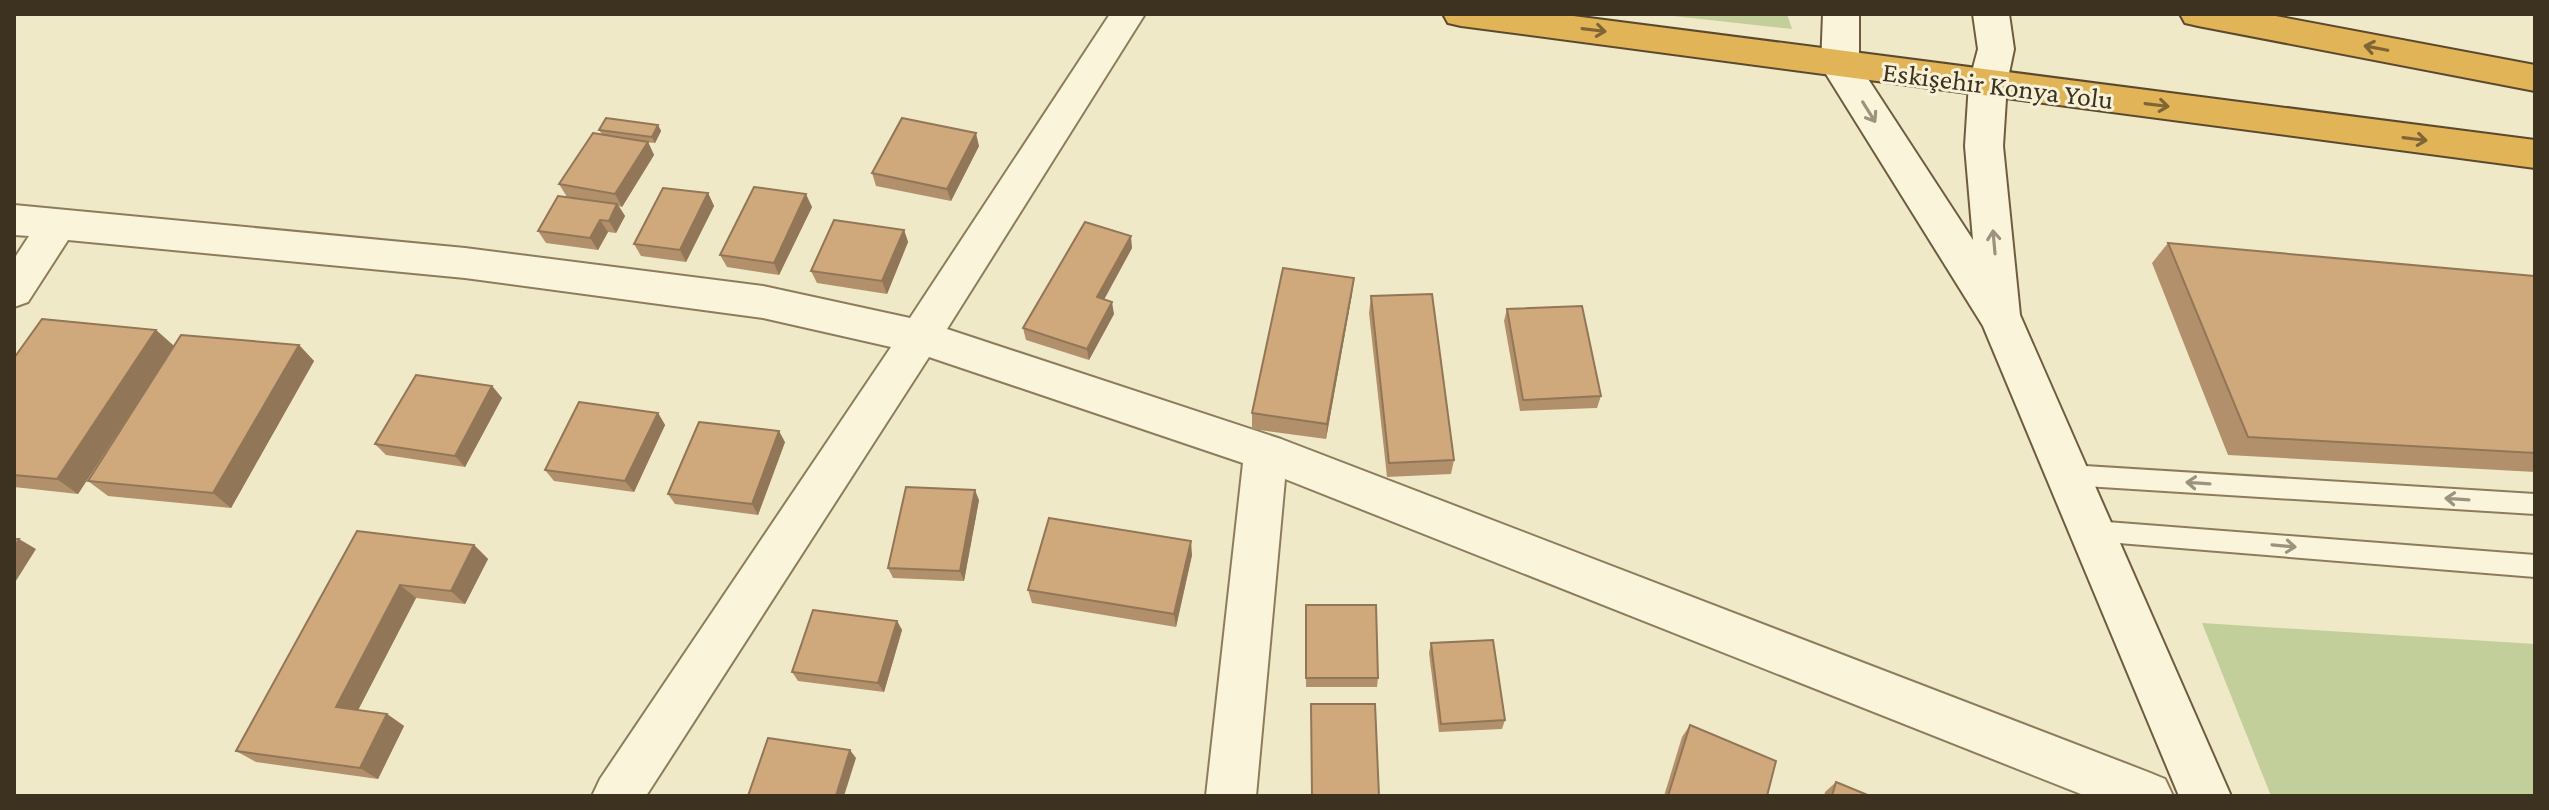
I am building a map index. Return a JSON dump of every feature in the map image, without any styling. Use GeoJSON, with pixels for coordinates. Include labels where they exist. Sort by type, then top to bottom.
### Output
{"type":"FeatureCollection","features":[{"type":"Feature","properties":{"kind":"highway","name":"Eskişehir Konya Yolu"},"geometry":{"type":"LineString","coordinates":[[1461,14],[1726,46],[1840,66],[2535,154]]}},
{"type":"Feature","properties":{"kind":"highway"},"geometry":{"type":"LineString","coordinates":[[2198,14],[2535,78]]}},
{"type":"Feature","properties":{"kind":"street"},"geometry":{"type":"LineString","coordinates":[[617,796],[920,337],[1128,14]]}},
{"type":"Feature","properties":{"kind":"street"},"geometry":{"type":"LineString","coordinates":[[1841,14],[1840,66],[2001,319],[2205,796]]}},
{"type":"Feature","properties":{"kind":"street"},"geometry":{"type":"LineString","coordinates":[[1991,14],[1996,49],[1988,83],[1984,146],[2001,319]]}},
{"type":"Feature","properties":{"kind":"street"},"geometry":{"type":"LineString","coordinates":[[14,220],[465,263],[748,300],[920,337],[1266,452],[2148,796]]}},
{"type":"Feature","properties":{"kind":"street"},"geometry":{"type":"LineString","coordinates":[[14,291],[59,223]]}},
{"type":"Feature","properties":{"kind":"street"},"geometry":{"type":"LineString","coordinates":[[1231,796],[1266,452]]}},
{"type":"Feature","properties":{"kind":"lane"},"geometry":{"type":"LineString","coordinates":[[2069,475],[2535,504]]}},
{"type":"Feature","properties":{"kind":"lane"},"geometry":{"type":"LineString","coordinates":[[2094,531],[2535,566]]}},
{"type":"Feature","properties":{"kind":"green space"},"geometry":{"type":"Polygon","coordinates":[[[1655,14],[1787,14],[1792,29],[1655,14]]]}},
{"type":"Feature","properties":{"kind":"green space"},"geometry":{"type":"Polygon","coordinates":[[[2202,623],[2535,644],[2535,796],[2271,796],[2202,623]]]}},
{"type":"Feature","properties":{"kind":"building"},"geometry":{"type":"Polygon","coordinates":[[[606,118],[658,125],[652,137],[599,130],[606,118]]]}},
{"type":"Feature","properties":{"kind":"building"},"geometry":{"type":"Polygon","coordinates":[[[902,118],[976,133],[947,189],[872,173],[902,118]]]}},
{"type":"Feature","properties":{"kind":"building"},"geometry":{"type":"Polygon","coordinates":[[[593,133],[648,142],[615,194],[559,184],[593,133]]]}},
{"type":"Feature","properties":{"kind":"building"},"geometry":{"type":"Polygon","coordinates":[[[754,187],[806,194],[774,263],[720,255],[754,187]]]}},
{"type":"Feature","properties":{"kind":"building"},"geometry":{"type":"Polygon","coordinates":[[[663,188],[708,193],[680,250],[634,244],[663,188]]]}},
{"type":"Feature","properties":{"kind":"building"},"geometry":{"type":"Polygon","coordinates":[[[558,196],[617,204],[609,221],[600,220],[590,238],[538,231],[558,196]]]}},
{"type":"Feature","properties":{"kind":"building"},"geometry":{"type":"Polygon","coordinates":[[[834,220],[904,230],[882,281],[811,271],[834,220]]]}},
{"type":"Feature","properties":{"kind":"building"},"geometry":{"type":"Polygon","coordinates":[[[1085,222],[1131,236],[1097,297],[1112,302],[1087,349],[1023,328],[1085,222]]]}},
{"type":"Feature","properties":{"kind":"building"},"geometry":{"type":"Polygon","coordinates":[[[2168,243],[2534,276],[2535,453],[2248,437],[2168,243]]]}},
{"type":"Feature","properties":{"kind":"building"},"geometry":{"type":"Polygon","coordinates":[[[1283,268],[1354,278],[1327,424],[1252,413],[1283,268]]]}},
{"type":"Feature","properties":{"kind":"building"},"geometry":{"type":"Polygon","coordinates":[[[1432,294],[1454,460],[1389,463],[1371,296],[1432,294]]]}},
{"type":"Feature","properties":{"kind":"building"},"geometry":{"type":"Polygon","coordinates":[[[1582,306],[1601,396],[1523,400],[1507,309],[1582,306]]]}},
{"type":"Feature","properties":{"kind":"building"},"geometry":{"type":"Polygon","coordinates":[[[42,319],[156,330],[57,479],[14,475],[14,358],[42,319]]]}},
{"type":"Feature","properties":{"kind":"building"},"geometry":{"type":"Polygon","coordinates":[[[181,335],[299,345],[213,493],[88,481],[181,335]]]}},
{"type":"Feature","properties":{"kind":"building"},"geometry":{"type":"Polygon","coordinates":[[[416,375],[492,386],[455,456],[375,444],[416,375]]]}},
{"type":"Feature","properties":{"kind":"building"},"geometry":{"type":"Polygon","coordinates":[[[579,402],[658,413],[625,481],[545,470],[579,402]]]}},
{"type":"Feature","properties":{"kind":"building"},"geometry":{"type":"Polygon","coordinates":[[[699,422],[779,431],[752,504],[668,494],[699,422]]]}},
{"type":"Feature","properties":{"kind":"building"},"geometry":{"type":"Polygon","coordinates":[[[906,487],[975,490],[960,571],[888,568],[906,487]]]}},
{"type":"Feature","properties":{"kind":"building"},"geometry":{"type":"Polygon","coordinates":[[[1049,518],[1191,541],[1174,614],[1028,590],[1049,518]]]}},
{"type":"Feature","properties":{"kind":"building"},"geometry":{"type":"Polygon","coordinates":[[[357,531],[474,545],[451,591],[400,585],[336,707],[387,714],[360,768],[236,751],[357,531]]]}},
{"type":"Feature","properties":{"kind":"building"},"geometry":{"type":"Polygon","coordinates":[[[1306,605],[1376,605],[1378,678],[1306,678],[1306,605]]]}},
{"type":"Feature","properties":{"kind":"building"},"geometry":{"type":"Polygon","coordinates":[[[813,610],[897,621],[878,683],[792,672],[813,610]]]}},
{"type":"Feature","properties":{"kind":"building"},"geometry":{"type":"Polygon","coordinates":[[[1493,640],[1505,720],[1441,724],[1431,643],[1493,640]]]}},
{"type":"Feature","properties":{"kind":"building"},"geometry":{"type":"Polygon","coordinates":[[[1311,704],[1375,704],[1379,796],[1312,796],[1311,704]]]}},
{"type":"Feature","properties":{"kind":"building"},"geometry":{"type":"Polygon","coordinates":[[[1690,725],[1776,761],[1767,796],[1668,796],[1690,725]]]}},
{"type":"Feature","properties":{"kind":"building"},"geometry":{"type":"Polygon","coordinates":[[[768,738],[850,750],[836,796],[748,796],[768,738]]]}},
{"type":"Feature","properties":{"kind":"building"},"geometry":{"type":"Polygon","coordinates":[[[1836,782],[1870,796],[1832,796],[1836,782]]]}}]}
